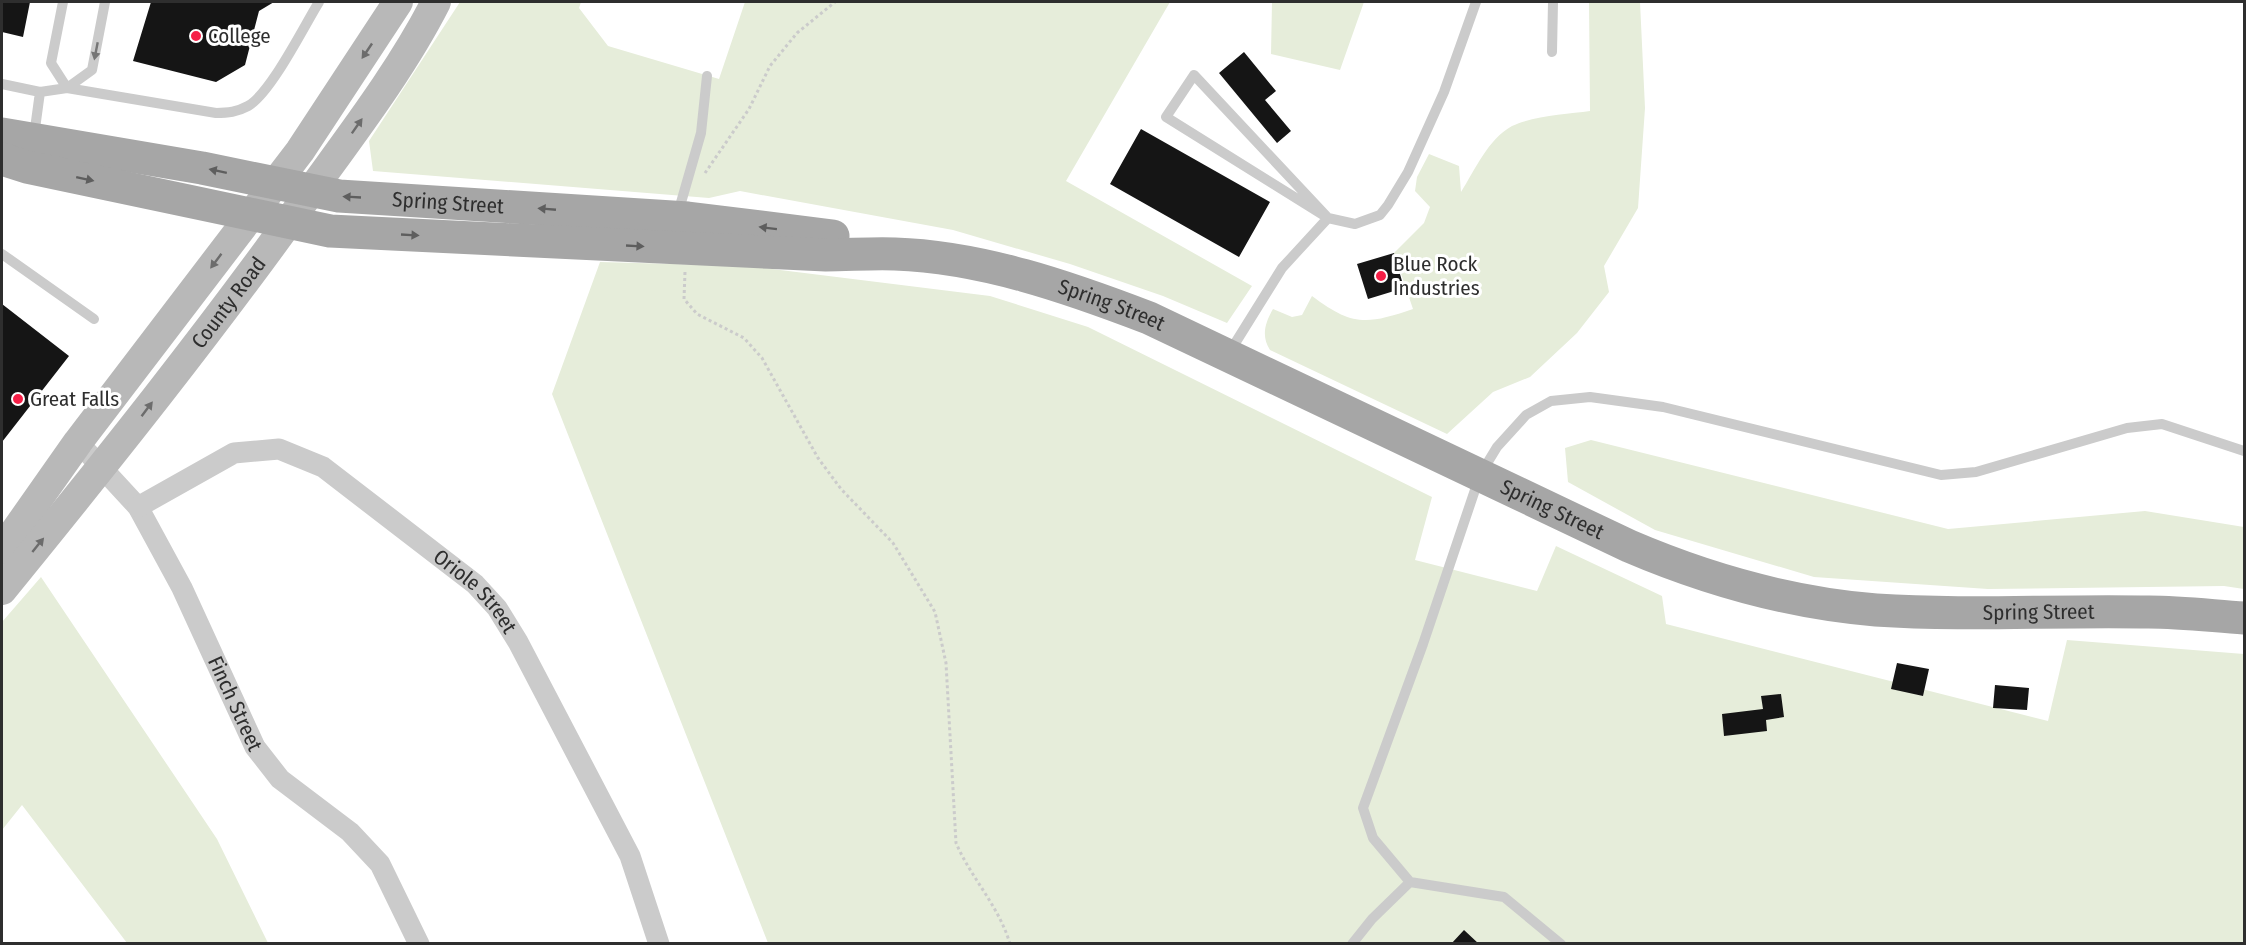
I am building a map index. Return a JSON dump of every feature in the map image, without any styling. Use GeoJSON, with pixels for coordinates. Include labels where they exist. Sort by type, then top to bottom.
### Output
{"type":"FeatureCollection","features":[{"type":"Feature","properties":{"kind":"main road","name":"County Road"},"geometry":{"type":"LineString","coordinates":[[2,550],[78,442],[276,183],[398,2]]}},
{"type":"Feature","properties":{"kind":"main road","name":"County Road"},"geometry":{"type":"LineString","coordinates":[[2,590],[101,467],[289,222],[366,114],[436,2]]}},
{"type":"Feature","properties":{"kind":"main road","name":"Spring Street"},"geometry":{"type":"LineString","coordinates":[[2,134],[25,154],[252,214],[330,231],[826,255],[896,254],[945,259],[1022,275],[1086,294],[1149,318],[1672,564],[1750,586],[1832,604],[1922,612],[2151,612],[2244,618]]}},
{"type":"Feature","properties":{"kind":"main road","name":"Spring Street"},"geometry":{"type":"LineString","coordinates":[[25,154],[276,183],[339,196],[677,217],[826,234],[896,254]]}},
{"type":"Feature","properties":{"kind":"street","name":"Finch Street"},"geometry":{"type":"LineString","coordinates":[[78,442],[138,507],[187,599],[255,747],[280,779],[313,807],[351,832],[380,864],[419,944]]}},
{"type":"Feature","properties":{"kind":"street","name":"Oriole Street"},"geometry":{"type":"LineString","coordinates":[[138,507],[234,453],[279,449],[323,467],[475,584],[497,608],[518,642],[630,856],[659,944]]}},
{"type":"Feature","properties":{"kind":"lane"},"geometry":{"type":"LineString","coordinates":[[63,2],[51,63],[67,88]]}},
{"type":"Feature","properties":{"kind":"lane"},"geometry":{"type":"LineString","coordinates":[[67,88],[92,70],[105,2]]}},
{"type":"Feature","properties":{"kind":"lane"},"geometry":{"type":"LineString","coordinates":[[2,84],[40,92],[67,88],[216,113],[234,113],[250,105],[272,80],[319,2]]}},
{"type":"Feature","properties":{"kind":"lane"},"geometry":{"type":"LineString","coordinates":[[1328,218],[1194,75],[1166,117],[1328,218],[1355,224],[1380,215],[1408,172],[1444,92],[1476,2]]}},
{"type":"Feature","properties":{"kind":"lane"},"geometry":{"type":"LineString","coordinates":[[1552,52],[1553,2]]}},
{"type":"Feature","properties":{"kind":"lane"},"geometry":{"type":"LineString","coordinates":[[677,217],[701,133],[707,76]]}},
{"type":"Feature","properties":{"kind":"lane"},"geometry":{"type":"LineString","coordinates":[[25,154],[40,92]]}},
{"type":"Feature","properties":{"kind":"lane"},"geometry":{"type":"LineString","coordinates":[[1228,354],[1282,268],[1328,218]]}},
{"type":"Feature","properties":{"kind":"lane"},"geometry":{"type":"LineString","coordinates":[[2,254],[94,319]]}},
{"type":"Feature","properties":{"kind":"lane"},"geometry":{"type":"LineString","coordinates":[[1561,944],[1504,897],[1410,882],[1373,838],[1363,808],[1423,644],[1480,475],[1497,447],[1526,415],[1551,401],[1590,397],[1663,406],[1941,475],[1976,472],[2127,428],[2162,424],[2244,451]]}},
{"type":"Feature","properties":{"kind":"lane"},"geometry":{"type":"LineString","coordinates":[[1352,944],[1372,919],[1410,882]]}},
{"type":"Feature","properties":{"kind":"path"},"geometry":{"type":"LineString","coordinates":[[704,175],[749,109],[770,66],[797,33],[835,2]]}},
{"type":"Feature","properties":{"kind":"path"},"geometry":{"type":"LineString","coordinates":[[687,249],[684,299],[697,314],[744,338],[762,358],[818,458],[841,489],[893,543],[935,612],[946,663],[956,843],[963,860],[999,915],[1010,944]]}},
{"type":"Feature","properties":{"kind":"green space"},"geometry":{"type":"Polygon","coordinates":[[[460,2],[581,2],[579,8],[608,46],[719,79],[745,2],[1170,2],[1066,181],[1252,286],[1227,323],[1163,296],[1070,264],[953,230],[740,191],[709,198],[373,171],[369,141],[460,2]]]}},
{"type":"Feature","properties":{"kind":"green space"},"geometry":{"type":"Polygon","coordinates":[[[1272,2],[1364,2],[1340,70],[1271,54],[1272,2]]]}},
{"type":"Feature","properties":{"kind":"green space"},"geometry":{"type":"Polygon","coordinates":[[[1589,2],[1640,2],[1645,108],[1638,208],[1604,266],[1609,292],[1577,333],[1530,377],[1493,392],[1447,434],[1270,350],[1265,330],[1273,309],[1292,317],[1302,315],[1312,296],[1338,313],[1360,320],[1383,318],[1413,309],[1394,253],[1424,223],[1430,207],[1415,191],[1417,177],[1429,154],[1459,166],[1461,192],[1489,147],[1512,126],[1540,118],[1590,111],[1589,2]]]}},
{"type":"Feature","properties":{"kind":"green space"},"geometry":{"type":"Polygon","coordinates":[[[600,262],[748,266],[990,296],[1088,327],[1432,497],[1415,560],[1537,591],[1556,546],[1662,596],[1666,624],[2048,721],[2067,640],[2244,654],[2244,943],[768,943],[552,394],[600,262]]]}},
{"type":"Feature","properties":{"kind":"green space"},"geometry":{"type":"Polygon","coordinates":[[[1591,440],[1948,529],[2145,511],[2244,527],[2244,589],[2224,586],[1988,589],[1814,577],[1655,530],[1568,482],[1565,448],[1591,440]]]}},
{"type":"Feature","properties":{"kind":"green space"},"geometry":{"type":"Polygon","coordinates":[[[41,577],[217,839],[268,943],[127,943],[22,805],[2,830],[2,622],[41,577]]]}},
{"type":"Feature","properties":{"kind":"building"},"geometry":{"type":"Polygon","coordinates":[[[2,2],[30,2],[23,37],[2,32],[2,2]]]}},
{"type":"Feature","properties":{"kind":"building","name":"College"},"geometry":{"type":"Polygon","coordinates":[[[151,2],[274,2],[259,11],[245,65],[216,82],[133,61],[151,2]]]}},
{"type":"Feature","properties":{"kind":"building"},"geometry":{"type":"Polygon","coordinates":[[[1244,52],[1276,91],[1265,100],[1291,131],[1277,143],[1219,73],[1244,52]]]}},
{"type":"Feature","properties":{"kind":"building"},"geometry":{"type":"Polygon","coordinates":[[[1141,129],[1270,202],[1239,257],[1110,184],[1141,129]]]}},
{"type":"Feature","properties":{"kind":"building","name":"Blue Rock Industries"},"geometry":{"type":"Polygon","coordinates":[[[1394,253],[1404,288],[1368,299],[1357,264],[1394,253]]]}},
{"type":"Feature","properties":{"kind":"building","name":"Great Falls"},"geometry":{"type":"Polygon","coordinates":[[[2,304],[69,356],[2,442],[2,304]]]}},
{"type":"Feature","properties":{"kind":"building"},"geometry":{"type":"Polygon","coordinates":[[[1897,663],[1929,669],[1923,696],[1891,689],[1897,663]]]}},
{"type":"Feature","properties":{"kind":"building"},"geometry":{"type":"Polygon","coordinates":[[[1995,685],[2029,688],[2027,710],[1993,708],[1995,685]]]}},
{"type":"Feature","properties":{"kind":"building"},"geometry":{"type":"Polygon","coordinates":[[[1781,694],[1784,717],[1766,720],[1767,731],[1724,736],[1722,714],[1763,709],[1761,696],[1781,694]]]}},
{"type":"Feature","properties":{"kind":"building"},"geometry":{"type":"Polygon","coordinates":[[[1464,930],[1479,944],[1451,944],[1464,930]]]}},
{"type":"Feature","properties":{"kind":"place","name":"College"},"geometry":{"type":"Point","coordinates":[196,36]}},
{"type":"Feature","properties":{"kind":"place","name":"Blue Rock Industries"},"geometry":{"type":"Point","coordinates":[1381,276]}},
{"type":"Feature","properties":{"kind":"place","name":"Great Falls"},"geometry":{"type":"Point","coordinates":[18,399]}}]}
